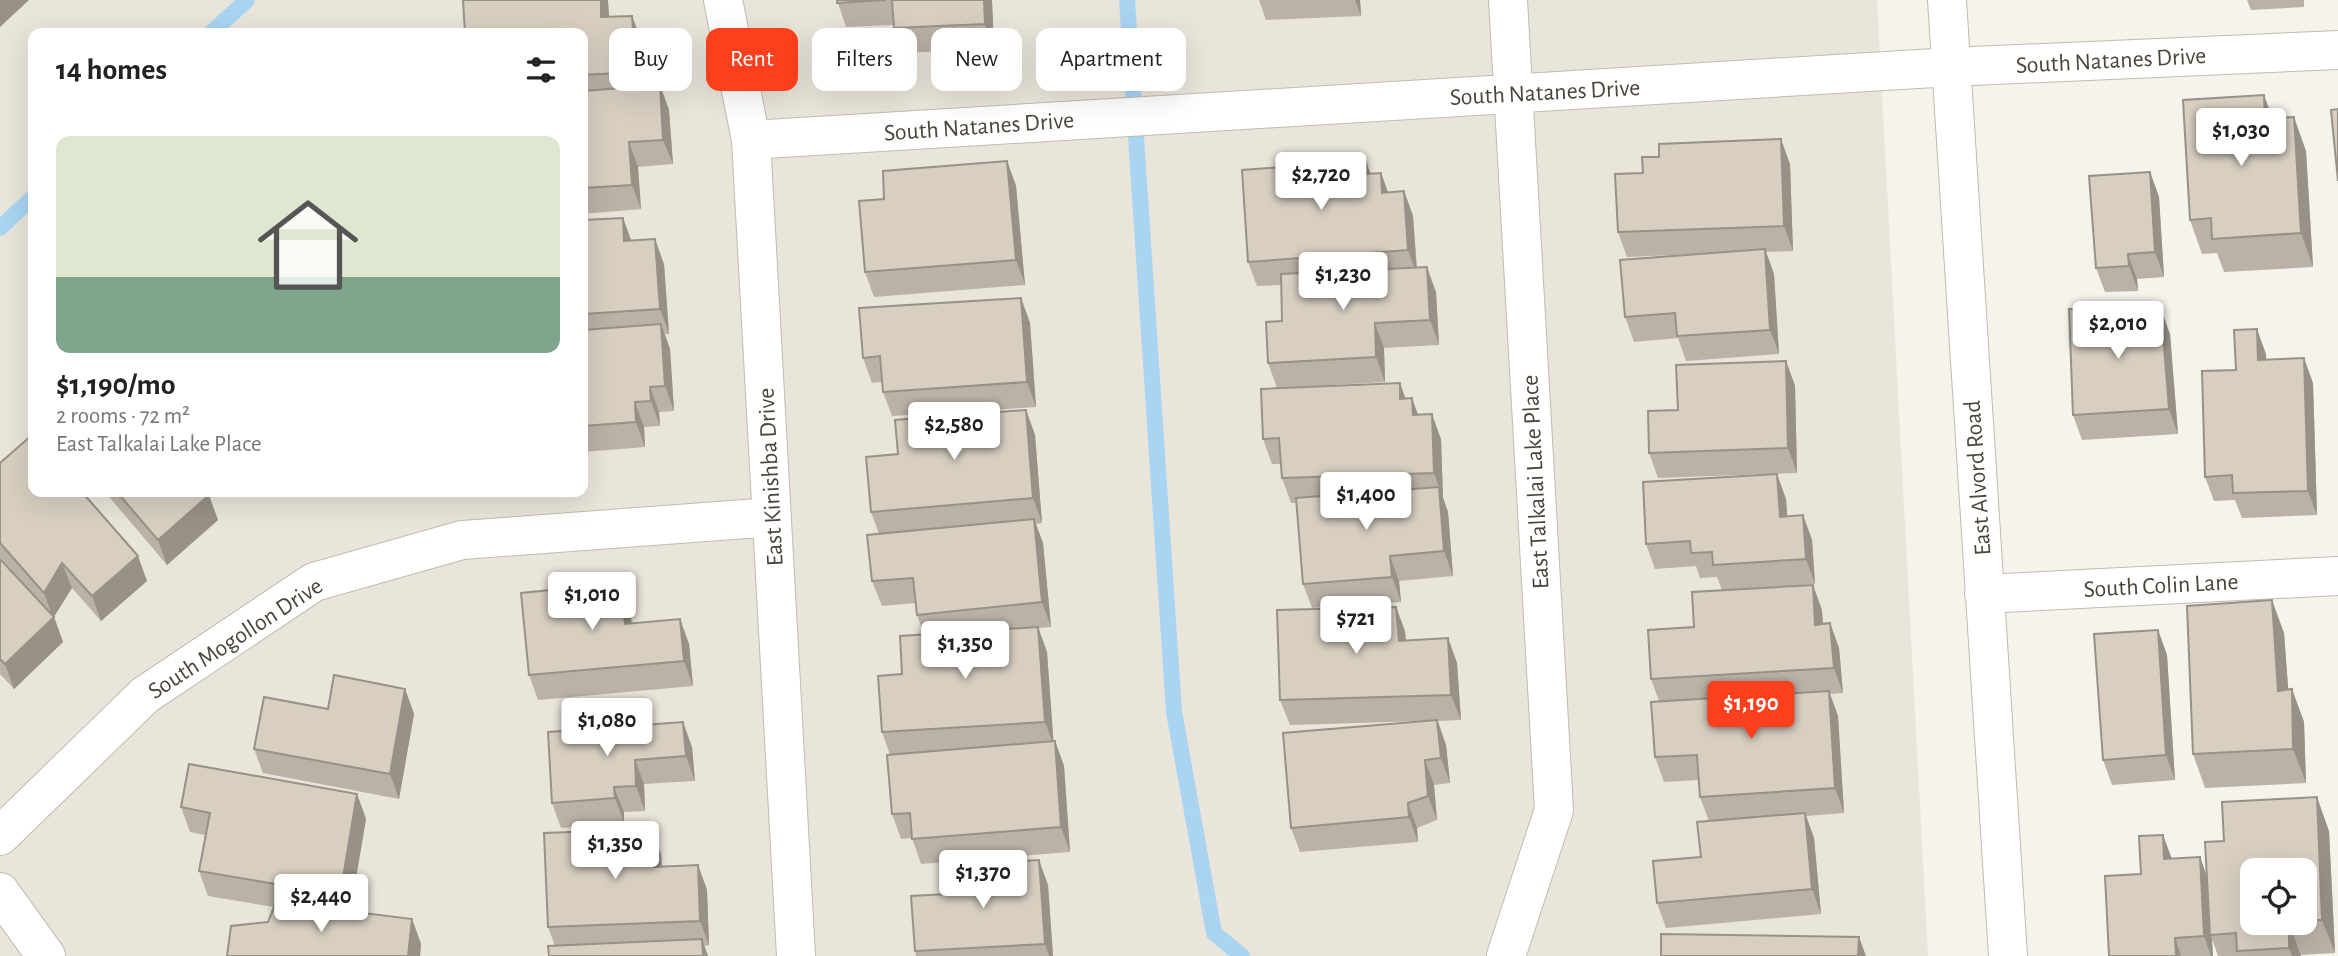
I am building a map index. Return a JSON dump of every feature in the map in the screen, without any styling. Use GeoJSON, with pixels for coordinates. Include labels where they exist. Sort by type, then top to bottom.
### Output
{"type":"FeatureCollection","features":[{"type":"Feature","properties":{"kind":"street","name":"East Kinishba Drive"},"geometry":{"type":"LineString","coordinates":[[723,0],[751,140],[796,956]]}},
{"type":"Feature","properties":{"kind":"street","name":"East Talkalai Lake Place"},"geometry":{"type":"LineString","coordinates":[[1506,956],[1554,810],[1508,0]]}},
{"type":"Feature","properties":{"kind":"street","name":"East Alvord Road"},"geometry":{"type":"LineString","coordinates":[[1947,0],[2008,956]]}},
{"type":"Feature","properties":{"kind":"street","name":"South Natanes Drive"},"geometry":{"type":"LineString","coordinates":[[751,140],[1951,67],[2338,50]]}},
{"type":"Feature","properties":{"kind":"street","name":"South Mogollon Drive"},"geometry":{"type":"LineString","coordinates":[[0,836],[145,695],[314,582],[462,540],[772,517]]}},
{"type":"Feature","properties":{"kind":"street","name":"South Colin Lane"},"geometry":{"type":"LineString","coordinates":[[1984,594],[2338,576]]}},
{"type":"Feature","properties":{"kind":"street"},"geometry":{"type":"LineString","coordinates":[[0,892],[46,956]]}},
{"type":"Feature","properties":{"kind":"shaded area"},"geometry":{"type":"Polygon","coordinates":[[[0,0],[1877,0],[1928,956],[0,956],[0,0]]]}},
{"type":"Feature","properties":{"kind":"building"},"geometry":{"type":"Polygon","coordinates":[[[463,0],[601,0],[601,17],[632,16],[633,28],[609,28],[609,74],[588,75],[588,28],[465,28],[463,0]]]}},
{"type":"Feature","properties":{"kind":"building"},"geometry":{"type":"Polygon","coordinates":[[[837,0],[886,0],[837,3],[837,0]]]}},
{"type":"Feature","properties":{"kind":"building"},"geometry":{"type":"Polygon","coordinates":[[[892,0],[984,0],[985,24],[894,28],[892,0]]]}},
{"type":"Feature","properties":{"kind":"building"},"geometry":{"type":"Polygon","coordinates":[[[588,91],[660,91],[663,140],[629,142],[632,185],[588,188],[588,91]]]}},
{"type":"Feature","properties":{"kind":"building"},"geometry":{"type":"Polygon","coordinates":[[[2264,95],[2265,119],[2294,117],[2301,233],[2212,239],[2211,218],[2190,220],[2183,100],[2264,95]]]}},
{"type":"Feature","properties":{"kind":"building"},"geometry":{"type":"Polygon","coordinates":[[[2338,109],[2338,181],[2331,110],[2338,109]]]}},
{"type":"Feature","properties":{"kind":"building"},"geometry":{"type":"Polygon","coordinates":[[[1781,139],[1784,226],[1618,232],[1615,174],[1643,173],[1642,157],[1659,157],[1659,144],[1781,139]]]}},
{"type":"Feature","properties":{"kind":"building"},"geometry":{"type":"Polygon","coordinates":[[[1007,161],[1016,260],[865,272],[859,201],[884,199],[883,171],[1007,161]]]}},
{"type":"Feature","properties":{"kind":"building"},"geometry":{"type":"Polygon","coordinates":[[[1366,161],[1367,174],[1381,173],[1382,193],[1404,191],[1408,250],[1248,262],[1242,170],[1366,161]]]}},
{"type":"Feature","properties":{"kind":"building"},"geometry":{"type":"Polygon","coordinates":[[[2150,172],[2155,252],[2128,254],[2129,266],[2096,268],[2089,176],[2150,172]]]}},
{"type":"Feature","properties":{"kind":"building"},"geometry":{"type":"Polygon","coordinates":[[[623,218],[624,241],[655,239],[660,309],[588,314],[588,220],[623,218]]]}},
{"type":"Feature","properties":{"kind":"building"},"geometry":{"type":"Polygon","coordinates":[[[1765,249],[1770,330],[1677,336],[1675,313],[1625,317],[1620,260],[1765,249]]]}},
{"type":"Feature","properties":{"kind":"building"},"geometry":{"type":"Polygon","coordinates":[[[1427,267],[1430,320],[1375,323],[1376,357],[1268,363],[1266,322],[1282,321],[1281,274],[1427,267]]]}},
{"type":"Feature","properties":{"kind":"building"},"geometry":{"type":"Polygon","coordinates":[[[1021,298],[1027,382],[883,392],[880,356],[863,358],[859,308],[1021,298]]]}},
{"type":"Feature","properties":{"kind":"building"},"geometry":{"type":"Polygon","coordinates":[[[2069,309],[2161,309],[2169,409],[2073,415],[2069,309]]]}},
{"type":"Feature","properties":{"kind":"building"},"geometry":{"type":"Polygon","coordinates":[[[661,324],[665,386],[650,387],[651,401],[635,402],[636,422],[588,426],[588,330],[661,324]]]}},
{"type":"Feature","properties":{"kind":"building"},"geometry":{"type":"Polygon","coordinates":[[[2257,329],[2258,360],[2304,358],[2308,491],[2233,493],[2232,475],[2205,477],[2202,371],[2236,370],[2234,330],[2257,329]]]}},
{"type":"Feature","properties":{"kind":"building"},"geometry":{"type":"Polygon","coordinates":[[[1786,361],[1788,448],[1649,453],[1648,411],[1678,410],[1676,365],[1786,361]]]}},
{"type":"Feature","properties":{"kind":"building"},"geometry":{"type":"Polygon","coordinates":[[[1400,383],[1400,399],[1412,398],[1413,415],[1432,414],[1434,473],[1282,478],[1279,438],[1263,439],[1261,389],[1400,383]]]}},
{"type":"Feature","properties":{"kind":"building"},"geometry":{"type":"Polygon","coordinates":[[[1026,410],[1033,498],[871,512],[866,457],[898,454],[895,420],[1026,410]]]}},
{"type":"Feature","properties":{"kind":"building"},"geometry":{"type":"Polygon","coordinates":[[[28,438],[28,497],[86,497],[138,556],[92,596],[62,563],[44,593],[0,543],[0,463],[28,438]]]}},
{"type":"Feature","properties":{"kind":"building"},"geometry":{"type":"Polygon","coordinates":[[[1777,474],[1780,517],[1803,515],[1806,559],[1713,565],[1712,552],[1691,553],[1690,541],[1646,544],[1643,482],[1777,474]]]}},
{"type":"Feature","properties":{"kind":"building"},"geometry":{"type":"Polygon","coordinates":[[[1439,487],[1444,551],[1390,556],[1392,577],[1303,584],[1296,498],[1439,487]]]}},
{"type":"Feature","properties":{"kind":"building"},"geometry":{"type":"Polygon","coordinates":[[[121,497],[207,497],[158,540],[121,497]]]}},
{"type":"Feature","properties":{"kind":"building"},"geometry":{"type":"Polygon","coordinates":[[[1034,519],[1042,602],[917,615],[913,578],[872,581],[867,535],[1034,519]]]}},
{"type":"Feature","properties":{"kind":"building"},"geometry":{"type":"Polygon","coordinates":[[[0,559],[54,617],[5,664],[0,659],[0,559]]]}},
{"type":"Feature","properties":{"kind":"building"},"geometry":{"type":"Polygon","coordinates":[[[621,583],[625,624],[680,619],[684,661],[529,675],[521,593],[621,583]]]}},
{"type":"Feature","properties":{"kind":"building"},"geometry":{"type":"Polygon","coordinates":[[[1813,585],[1815,625],[1830,623],[1834,668],[1651,679],[1648,630],[1694,627],[1692,592],[1813,585]]]}},
{"type":"Feature","properties":{"kind":"building"},"geometry":{"type":"Polygon","coordinates":[[[2272,600],[2278,691],[2292,689],[2293,749],[2193,754],[2187,606],[2272,600]]]}},
{"type":"Feature","properties":{"kind":"building"},"geometry":{"type":"Polygon","coordinates":[[[1396,607],[1399,641],[1448,638],[1451,695],[1280,700],[1277,610],[1396,607]]]}},
{"type":"Feature","properties":{"kind":"building"},"geometry":{"type":"Polygon","coordinates":[[[1038,627],[1045,722],[882,732],[878,676],[902,674],[900,636],[1038,627]]]}},
{"type":"Feature","properties":{"kind":"building"},"geometry":{"type":"Polygon","coordinates":[[[2158,630],[2166,755],[2103,760],[2094,634],[2158,630]]]}},
{"type":"Feature","properties":{"kind":"building"},"geometry":{"type":"Polygon","coordinates":[[[334,675],[405,689],[390,774],[254,749],[264,697],[328,709],[334,675]]]}},
{"type":"Feature","properties":{"kind":"building"},"geometry":{"type":"Polygon","coordinates":[[[1829,691],[1835,788],[1700,797],[1697,755],[1655,757],[1651,702],[1829,691]]]}},
{"type":"Feature","properties":{"kind":"building"},"geometry":{"type":"Polygon","coordinates":[[[1437,720],[1441,758],[1425,760],[1428,796],[1408,803],[1409,817],[1291,828],[1283,733],[1437,720]]]}},
{"type":"Feature","properties":{"kind":"building"},"geometry":{"type":"Polygon","coordinates":[[[683,722],[686,756],[635,760],[636,786],[614,787],[615,798],[552,803],[548,732],[683,722]]]}},
{"type":"Feature","properties":{"kind":"building"},"geometry":{"type":"Polygon","coordinates":[[[1055,741],[1061,827],[912,839],[910,813],[892,814],[887,755],[1055,741]]]}},
{"type":"Feature","properties":{"kind":"building"},"geometry":{"type":"Polygon","coordinates":[[[189,764],[357,794],[340,895],[199,871],[210,813],[181,807],[189,764]]]}},
{"type":"Feature","properties":{"kind":"building"},"geometry":{"type":"Polygon","coordinates":[[[2317,797],[2322,920],[2317,920],[2317,858],[2240,858],[2240,935],[2289,935],[2289,948],[2237,951],[2236,933],[2210,935],[2205,842],[2224,841],[2222,802],[2317,797]]]}},
{"type":"Feature","properties":{"kind":"building"},"geometry":{"type":"Polygon","coordinates":[[[1805,813],[1812,889],[1657,903],[1653,861],[1701,857],[1697,822],[1805,813]]]}},
{"type":"Feature","properties":{"kind":"building"},"geometry":{"type":"Polygon","coordinates":[[[652,829],[654,867],[698,865],[700,921],[548,927],[544,833],[652,829]]]}},
{"type":"Feature","properties":{"kind":"building"},"geometry":{"type":"Polygon","coordinates":[[[2163,835],[2164,859],[2200,857],[2204,936],[2175,938],[2176,956],[2109,956],[2105,876],[2141,874],[2139,836],[2163,835]]]}},
{"type":"Feature","properties":{"kind":"building"},"geometry":{"type":"Polygon","coordinates":[[[1039,860],[1045,944],[915,951],[911,896],[948,894],[948,884],[967,882],[966,865],[1039,860]]]}},
{"type":"Feature","properties":{"kind":"building"},"geometry":{"type":"Polygon","coordinates":[[[276,902],[412,919],[408,956],[227,956],[231,926],[268,922],[276,902]]]}},
{"type":"Feature","properties":{"kind":"building"},"geometry":{"type":"Polygon","coordinates":[[[1661,934],[1859,937],[1858,956],[1661,956],[1661,934]]]}},
{"type":"Feature","properties":{"kind":"building"},"geometry":{"type":"Polygon","coordinates":[[[702,939],[703,956],[549,956],[548,946],[702,939]]]}},
{"type":"Feature","properties":{"kind":"waterway"},"geometry":{"type":"LineString","coordinates":[[216,28],[247,0]]}},
{"type":"Feature","properties":{"kind":"waterway"},"geometry":{"type":"LineString","coordinates":[[1127,0],[1174,712],[1214,933],[1242,956]]}},
{"type":"Feature","properties":{"kind":"waterway"},"geometry":{"type":"LineString","coordinates":[[0,228],[28,202]]}}]}
